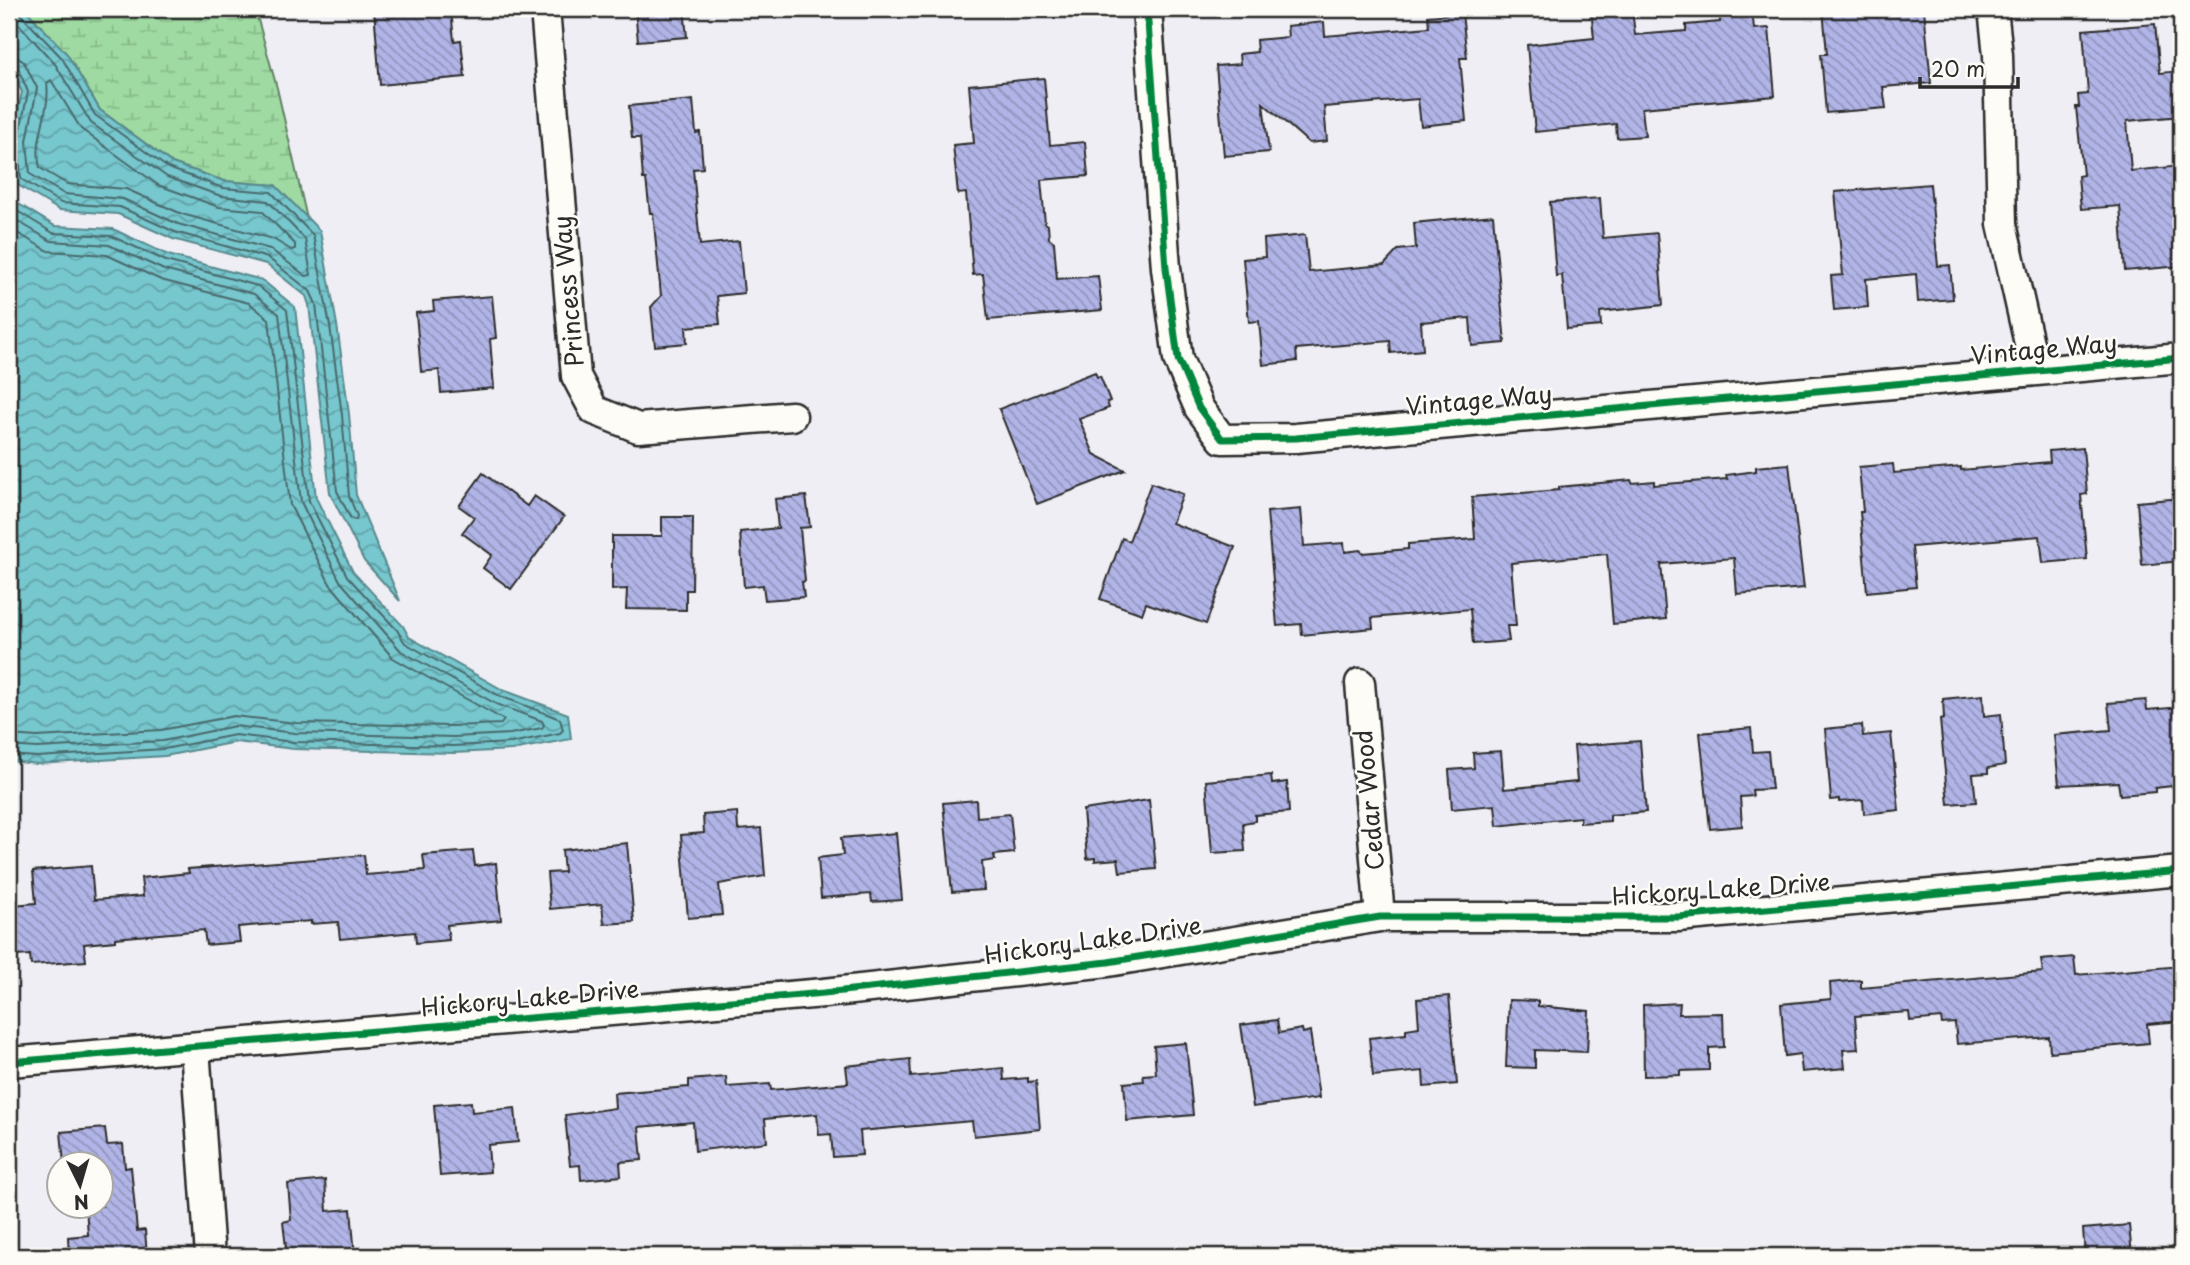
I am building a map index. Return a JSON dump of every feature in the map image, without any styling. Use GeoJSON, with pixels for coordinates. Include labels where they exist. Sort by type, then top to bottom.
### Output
{"type":"FeatureCollection","features":[{"type":"Feature","properties":{"kind":"street","name":"Princess Way"},"geometry":{"type":"LineString","coordinates":[[545,9],[576,376],[594,410],[638,428],[792,416]]}},
{"type":"Feature","properties":{"kind":"street","name":"Vintage Way"},"geometry":{"type":"LineString","coordinates":[[1147,9],[1166,268],[1178,359],[1199,408],[1223,439],[1296,438],[2181,358]]}},
{"type":"Feature","properties":{"kind":"street","name":"Vintage Way"},"geometry":{"type":"LineString","coordinates":[[1993,9],[1998,55],[2002,224],[2035,370]]}},
{"type":"Feature","properties":{"kind":"street","name":"Cedar Wood"},"geometry":{"type":"LineString","coordinates":[[1360,683],[1380,917]]}},
{"type":"Feature","properties":{"kind":"street","name":"Hickory Lake Drive"},"geometry":{"type":"LineString","coordinates":[[10,1062],[824,993],[1081,965],[1380,917],[1678,917],[2181,871]]}},
{"type":"Feature","properties":{"kind":"street"},"geometry":{"type":"LineString","coordinates":[[195,1048],[210,1256]]}},
{"type":"Feature","properties":{"kind":"green space"},"geometry":{"type":"Polygon","coordinates":[[[25,9],[255,9],[277,88],[307,219],[275,185],[224,181],[172,163],[100,110],[67,54],[25,9]]]}},
{"type":"Feature","properties":{"kind":"water"},"geometry":{"type":"Polygon","coordinates":[[[9,9],[25,9],[67,54],[100,110],[172,163],[224,181],[275,185],[320,231],[337,325],[356,495],[400,601],[364,561],[330,493],[306,296],[266,264],[173,239],[118,214],[59,210],[13,182],[12,137],[22,92],[9,66],[9,9]]]}},
{"type":"Feature","properties":{"kind":"water"},"geometry":{"type":"Polygon","coordinates":[[[9,198],[55,226],[113,229],[168,255],[262,280],[295,307],[316,498],[353,572],[403,626],[409,637],[503,690],[568,714],[571,739],[512,750],[453,753],[294,749],[236,742],[165,756],[37,764],[9,761],[9,198]]]}},
{"type":"Feature","properties":{"kind":"building"},"geometry":{"type":"Polygon","coordinates":[[[374,9],[451,9],[454,41],[461,40],[465,77],[380,85],[374,9]]]}},
{"type":"Feature","properties":{"kind":"building"},"geometry":{"type":"Polygon","coordinates":[[[635,9],[684,9],[687,37],[638,41],[635,9]]]}},
{"type":"Feature","properties":{"kind":"building"},"geometry":{"type":"Polygon","coordinates":[[[1591,9],[1632,9],[1635,35],[1686,31],[1686,25],[1720,22],[1719,9],[1752,9],[1754,29],[1769,28],[1775,96],[1642,108],[1645,136],[1617,138],[1616,124],[1535,132],[1527,45],[1594,38],[1591,9]]]}},
{"type":"Feature","properties":{"kind":"building"},"geometry":{"type":"Polygon","coordinates":[[[1823,9],[1857,9],[1858,14],[1924,9],[1931,83],[1883,87],[1886,108],[1826,113],[1821,54],[1827,54],[1823,9]]]}},
{"type":"Feature","properties":{"kind":"building"},"geometry":{"type":"Polygon","coordinates":[[[1462,13],[1467,58],[1460,58],[1466,121],[1421,126],[1418,99],[1324,107],[1327,141],[1309,143],[1263,103],[1269,152],[1224,156],[1216,66],[1240,64],[1239,54],[1257,52],[1256,40],[1288,37],[1287,26],[1324,22],[1325,36],[1429,27],[1428,16],[1462,13]]]}},
{"type":"Feature","properties":{"kind":"building"},"geometry":{"type":"Polygon","coordinates":[[[2155,24],[2160,73],[2181,71],[2181,116],[2127,121],[2131,171],[2181,166],[2181,266],[2125,271],[2120,206],[2081,209],[2078,176],[2083,175],[2076,107],[2079,107],[2078,95],[2088,94],[2083,30],[2155,24]]]}},
{"type":"Feature","properties":{"kind":"building"},"geometry":{"type":"Polygon","coordinates":[[[1044,78],[1050,145],[1085,142],[1088,176],[1041,180],[1045,223],[1048,225],[1049,238],[1054,242],[1057,279],[1098,276],[1102,310],[988,320],[983,274],[973,275],[966,193],[958,194],[953,145],[974,143],[969,85],[1044,78]]]}},
{"type":"Feature","properties":{"kind":"building"},"geometry":{"type":"Polygon","coordinates":[[[693,100],[696,133],[700,132],[703,168],[693,169],[700,245],[739,241],[744,293],[717,296],[720,324],[686,327],[687,343],[655,346],[651,307],[661,296],[653,213],[650,213],[646,179],[643,179],[640,138],[632,138],[629,106],[693,100]]]}},
{"type":"Feature","properties":{"kind":"building"},"geometry":{"type":"Polygon","coordinates":[[[1930,184],[1938,266],[1950,265],[1953,299],[1918,302],[1916,274],[1866,279],[1868,307],[1834,310],[1831,276],[1843,275],[1835,192],[1930,184]]]}},
{"type":"Feature","properties":{"kind":"building"},"geometry":{"type":"Polygon","coordinates":[[[1600,198],[1603,238],[1657,233],[1663,305],[1600,312],[1601,326],[1567,329],[1562,275],[1556,276],[1550,202],[1600,198]]]}},
{"type":"Feature","properties":{"kind":"building"},"geometry":{"type":"Polygon","coordinates":[[[1493,215],[1505,343],[1472,346],[1470,318],[1421,322],[1423,350],[1391,353],[1390,341],[1296,349],[1297,361],[1263,365],[1259,321],[1249,322],[1243,259],[1265,257],[1264,239],[1305,235],[1309,272],[1384,265],[1398,250],[1416,248],[1414,223],[1493,215]]]}},
{"type":"Feature","properties":{"kind":"building"},"geometry":{"type":"Polygon","coordinates":[[[492,296],[496,338],[490,339],[494,388],[441,393],[439,370],[421,372],[416,313],[434,311],[433,301],[492,296]]]}},
{"type":"Feature","properties":{"kind":"building"},"geometry":{"type":"Polygon","coordinates":[[[1095,372],[1097,377],[1100,376],[1110,401],[1107,402],[1109,408],[1079,419],[1094,454],[1125,470],[1037,504],[999,409],[1095,372]]]}},
{"type":"Feature","properties":{"kind":"building"},"geometry":{"type":"Polygon","coordinates":[[[2083,448],[2087,494],[2081,495],[2087,559],[2043,563],[2040,536],[1912,547],[1916,587],[1867,592],[1859,467],[1893,464],[1894,473],[1961,467],[1961,470],[2050,462],[2049,451],[2083,448]]]}},
{"type":"Feature","properties":{"kind":"building"},"geometry":{"type":"Polygon","coordinates":[[[1789,464],[1804,588],[1737,594],[1734,558],[1661,564],[1666,619],[1613,624],[1607,554],[1511,563],[1516,626],[1507,626],[1509,641],[1473,644],[1470,609],[1372,618],[1373,628],[1302,635],[1301,624],[1277,626],[1267,512],[1301,509],[1304,546],[1344,543],[1345,552],[1360,550],[1363,553],[1408,549],[1408,544],[1475,539],[1472,497],[1559,490],[1559,487],[1631,480],[1632,483],[1654,481],[1654,485],[1727,479],[1726,475],[1756,471],[1756,467],[1789,464]]]}},
{"type":"Feature","properties":{"kind":"building"},"geometry":{"type":"Polygon","coordinates":[[[483,473],[527,506],[534,496],[564,517],[511,589],[483,568],[492,555],[462,533],[474,517],[459,506],[483,473]]]}},
{"type":"Feature","properties":{"kind":"building"},"geometry":{"type":"Polygon","coordinates":[[[1151,483],[1183,494],[1172,523],[1235,547],[1206,624],[1146,603],[1142,614],[1100,599],[1122,538],[1129,541],[1151,483]]]}},
{"type":"Feature","properties":{"kind":"building"},"geometry":{"type":"Polygon","coordinates":[[[806,496],[810,527],[800,528],[804,597],[765,600],[763,585],[744,587],[740,532],[778,528],[775,499],[806,496]]]}},
{"type":"Feature","properties":{"kind":"building"},"geometry":{"type":"Polygon","coordinates":[[[2181,498],[2181,561],[2142,565],[2137,502],[2181,498]]]}},
{"type":"Feature","properties":{"kind":"building"},"geometry":{"type":"Polygon","coordinates":[[[662,517],[693,517],[692,590],[686,590],[686,610],[626,609],[627,589],[612,590],[612,536],[662,536],[662,517]]]}},
{"type":"Feature","properties":{"kind":"building"},"geometry":{"type":"Polygon","coordinates":[[[1983,695],[1984,716],[2001,714],[2005,765],[1988,768],[1988,773],[1973,774],[1976,802],[1948,804],[1940,720],[1944,719],[1943,699],[1983,695]]]}},
{"type":"Feature","properties":{"kind":"building"},"geometry":{"type":"Polygon","coordinates":[[[2146,700],[2147,710],[2181,707],[2181,785],[2155,788],[2155,792],[2120,795],[2118,782],[2059,785],[2054,735],[2111,730],[2108,703],[2146,700]]]}},
{"type":"Feature","properties":{"kind":"building"},"geometry":{"type":"Polygon","coordinates":[[[1862,725],[1863,736],[1891,733],[1899,810],[1864,814],[1863,800],[1831,800],[1825,729],[1862,725]]]}},
{"type":"Feature","properties":{"kind":"building"},"geometry":{"type":"Polygon","coordinates":[[[1751,728],[1753,752],[1768,751],[1772,789],[1752,790],[1753,796],[1740,797],[1742,826],[1710,829],[1700,733],[1751,728]]]}},
{"type":"Feature","properties":{"kind":"building"},"geometry":{"type":"Polygon","coordinates":[[[1640,741],[1646,812],[1610,815],[1610,821],[1580,823],[1580,817],[1497,826],[1495,805],[1452,809],[1449,770],[1474,768],[1473,753],[1501,751],[1504,789],[1577,782],[1574,746],[1640,741]]]}},
{"type":"Feature","properties":{"kind":"building"},"geometry":{"type":"Polygon","coordinates":[[[1271,775],[1272,784],[1287,782],[1289,812],[1255,815],[1255,821],[1243,823],[1245,851],[1212,853],[1206,781],[1271,775]]]}},
{"type":"Feature","properties":{"kind":"building"},"geometry":{"type":"Polygon","coordinates":[[[976,800],[977,817],[1010,814],[1014,853],[994,855],[995,860],[982,862],[984,890],[952,892],[943,803],[976,800]]]}},
{"type":"Feature","properties":{"kind":"building"},"geometry":{"type":"Polygon","coordinates":[[[1149,800],[1156,869],[1120,872],[1118,859],[1087,859],[1083,810],[1149,800]]]}},
{"type":"Feature","properties":{"kind":"building"},"geometry":{"type":"Polygon","coordinates":[[[737,812],[738,830],[761,828],[765,876],[719,884],[722,915],[688,918],[681,835],[704,833],[703,815],[737,812]]]}},
{"type":"Feature","properties":{"kind":"building"},"geometry":{"type":"Polygon","coordinates":[[[896,833],[902,900],[872,902],[871,894],[821,898],[818,858],[843,855],[841,838],[896,833]]]}},
{"type":"Feature","properties":{"kind":"building"},"geometry":{"type":"Polygon","coordinates":[[[627,843],[634,922],[604,924],[602,904],[550,909],[547,873],[564,872],[562,850],[627,843]]]}},
{"type":"Feature","properties":{"kind":"building"},"geometry":{"type":"Polygon","coordinates":[[[473,851],[475,866],[496,863],[501,920],[447,925],[449,940],[416,943],[415,932],[340,939],[338,922],[311,924],[311,921],[238,927],[240,942],[206,945],[204,930],[115,938],[115,941],[84,944],[86,961],[31,965],[30,955],[17,956],[12,905],[36,903],[33,871],[91,866],[94,900],[143,896],[141,878],[189,873],[188,869],[364,855],[366,875],[425,870],[423,855],[473,851]]]}},
{"type":"Feature","properties":{"kind":"building"},"geometry":{"type":"Polygon","coordinates":[[[2074,957],[2076,975],[2181,966],[2181,1021],[2147,1024],[2149,1043],[2050,1052],[2049,1037],[1957,1044],[1955,1023],[1942,1024],[1941,1018],[1910,1021],[1909,1012],[1855,1016],[1858,1049],[1843,1050],[1845,1068],[1802,1072],[1800,1054],[1785,1056],[1781,1004],[1831,999],[1830,983],[1861,980],[1861,988],[2043,972],[2041,960],[2074,957]]]}},
{"type":"Feature","properties":{"kind":"building"},"geometry":{"type":"Polygon","coordinates":[[[1449,996],[1457,1084],[1424,1087],[1423,1071],[1373,1076],[1369,1038],[1406,1034],[1406,1029],[1419,1027],[1417,999],[1449,996]]]}},
{"type":"Feature","properties":{"kind":"building"},"geometry":{"type":"Polygon","coordinates":[[[1509,1000],[1538,1001],[1538,1006],[1589,1011],[1587,1052],[1535,1050],[1535,1068],[1506,1067],[1509,1000]]]}},
{"type":"Feature","properties":{"kind":"building"},"geometry":{"type":"Polygon","coordinates":[[[1680,1003],[1679,1014],[1723,1013],[1724,1047],[1709,1048],[1709,1070],[1680,1071],[1680,1075],[1644,1076],[1643,1005],[1680,1003]]]}},
{"type":"Feature","properties":{"kind":"building"},"geometry":{"type":"Polygon","coordinates":[[[1277,1020],[1279,1033],[1302,1029],[1303,1033],[1310,1031],[1319,1098],[1253,1107],[1241,1025],[1277,1020]]]}},
{"type":"Feature","properties":{"kind":"building"},"geometry":{"type":"Polygon","coordinates":[[[1186,1043],[1193,1115],[1127,1121],[1124,1083],[1144,1081],[1143,1075],[1156,1074],[1154,1046],[1186,1043]]]}},
{"type":"Feature","properties":{"kind":"building"},"geometry":{"type":"Polygon","coordinates":[[[910,1059],[911,1077],[1003,1068],[1004,1080],[1028,1078],[1028,1082],[1036,1081],[1040,1129],[974,1136],[972,1121],[860,1131],[862,1155],[833,1157],[831,1134],[819,1135],[817,1114],[765,1119],[767,1142],[695,1151],[693,1122],[639,1127],[642,1160],[620,1162],[621,1176],[581,1180],[580,1165],[570,1166],[565,1115],[615,1108],[614,1093],[689,1087],[689,1080],[726,1077],[727,1087],[770,1084],[771,1090],[848,1083],[846,1066],[910,1059]]]}},
{"type":"Feature","properties":{"kind":"building"},"geometry":{"type":"Polygon","coordinates":[[[471,1102],[472,1112],[515,1108],[518,1142],[488,1145],[490,1172],[440,1176],[434,1105],[471,1102]]]}},
{"type":"Feature","properties":{"kind":"building"},"geometry":{"type":"Polygon","coordinates":[[[105,1128],[107,1145],[123,1144],[125,1168],[131,1167],[137,1231],[145,1230],[147,1256],[69,1256],[68,1237],[88,1235],[87,1220],[116,1220],[116,1150],[63,1150],[61,1132],[105,1128]]]}},
{"type":"Feature","properties":{"kind":"building"},"geometry":{"type":"Polygon","coordinates":[[[325,1180],[327,1211],[351,1209],[355,1256],[287,1256],[283,1222],[291,1220],[288,1184],[325,1180]]]}},
{"type":"Feature","properties":{"kind":"building"},"geometry":{"type":"Polygon","coordinates":[[[2129,1225],[2132,1256],[2085,1256],[2083,1229],[2129,1225]]]}},
{"type":"Feature","properties":{"kind":"cycle path"},"geometry":{"type":"LineString","coordinates":[[1147,9],[1166,268],[1178,359],[1199,408],[1222,439],[1296,438],[2181,358]]}},
{"type":"Feature","properties":{"kind":"cycle path"},"geometry":{"type":"LineString","coordinates":[[10,1062],[824,993],[1108,962],[1380,917],[1678,917],[2181,871]]}}]}
